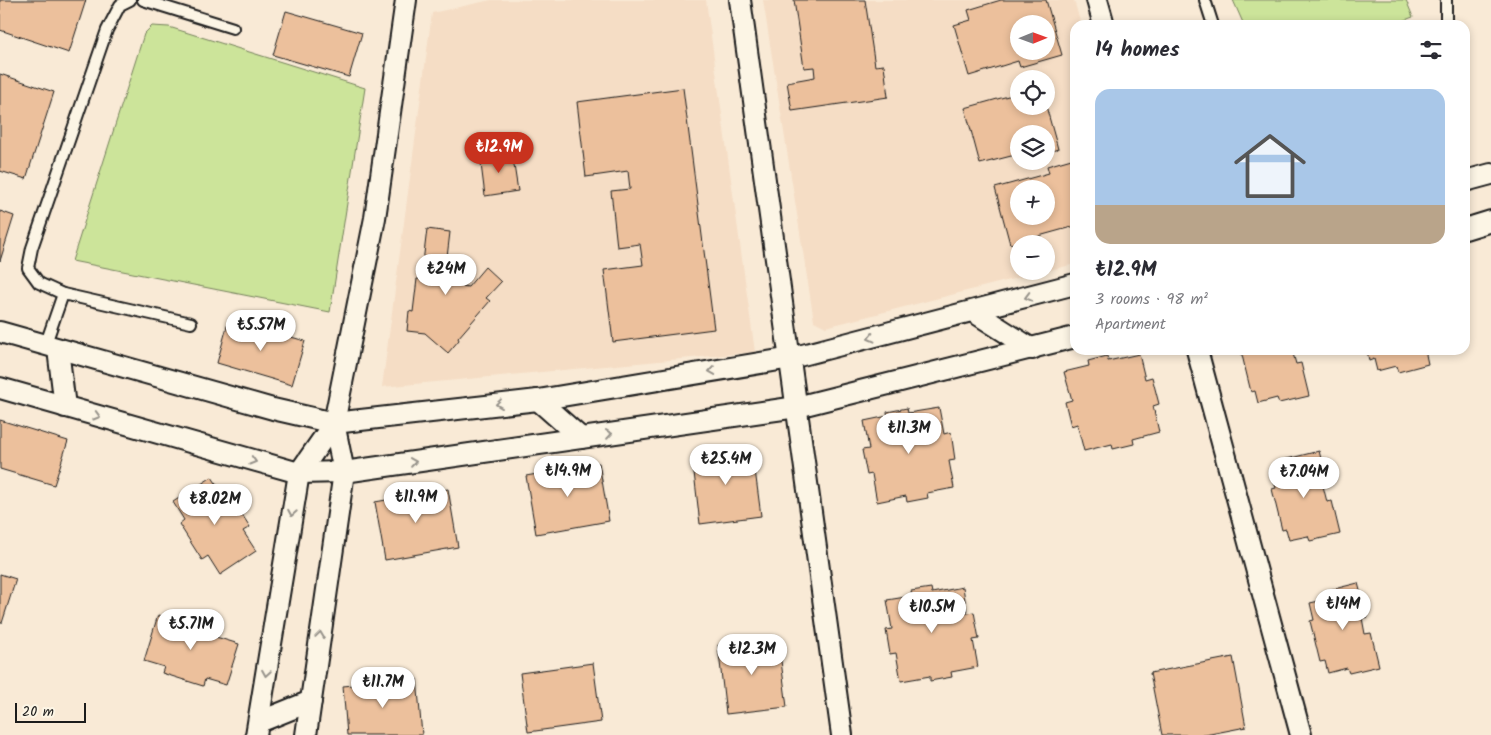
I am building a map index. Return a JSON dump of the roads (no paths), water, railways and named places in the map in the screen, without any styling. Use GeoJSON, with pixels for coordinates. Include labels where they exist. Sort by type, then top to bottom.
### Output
{"type":"FeatureCollection","features":[{"type":"Feature","properties":{"kind":"street"},"geometry":{"type":"LineString","coordinates":[[306,735],[344,472],[334,424],[375,218],[406,0]]}},
{"type":"Feature","properties":{"kind":"street"},"geometry":{"type":"LineString","coordinates":[[740,0],[842,735]]}},
{"type":"Feature","properties":{"kind":"street"},"geometry":{"type":"LineString","coordinates":[[1097,0],[1103,20]]}},
{"type":"Feature","properties":{"kind":"street"},"geometry":{"type":"LineString","coordinates":[[1470,180],[1491,174]]}},
{"type":"Feature","properties":{"kind":"street"},"geometry":{"type":"LineString","coordinates":[[1470,227],[1491,222]]}},
{"type":"Feature","properties":{"kind":"street"},"geometry":{"type":"LineString","coordinates":[[0,332],[273,409],[334,424],[538,400],[791,358],[974,312],[1070,285]]}},
{"type":"Feature","properties":{"kind":"street"},"geometry":{"type":"LineString","coordinates":[[974,312],[1032,350]]}},
{"type":"Feature","properties":{"kind":"street"},"geometry":{"type":"LineString","coordinates":[[0,388],[299,473],[344,472],[796,407],[1032,350],[1070,339]]}},
{"type":"Feature","properties":{"kind":"street"},"geometry":{"type":"LineString","coordinates":[[51,347],[65,406]]}},
{"type":"Feature","properties":{"kind":"street"},"geometry":{"type":"LineString","coordinates":[[1198,355],[1301,735]]}},
{"type":"Feature","properties":{"kind":"street"},"geometry":{"type":"LineString","coordinates":[[538,400],[581,438]]}},
{"type":"Feature","properties":{"kind":"street"},"geometry":{"type":"LineString","coordinates":[[258,729],[299,473],[334,424]]}},
{"type":"Feature","properties":{"kind":"street"},"geometry":{"type":"LineString","coordinates":[[258,729],[310,701]]}},
{"type":"Feature","properties":{"kind":"lane"},"geometry":{"type":"LineString","coordinates":[[130,0],[120,5],[107,30],[32,248],[28,268],[39,283],[63,294],[191,323]]}},
{"type":"Feature","properties":{"kind":"lane"},"geometry":{"type":"LineString","coordinates":[[143,0],[233,28]]}},
{"type":"Feature","properties":{"kind":"lane"},"geometry":{"type":"LineString","coordinates":[[1206,0],[1212,20]]}},
{"type":"Feature","properties":{"kind":"lane"},"geometry":{"type":"LineString","coordinates":[[1446,0],[1446,20]]}},
{"type":"Feature","properties":{"kind":"lane"},"geometry":{"type":"LineString","coordinates":[[51,347],[63,294]]}}]}
